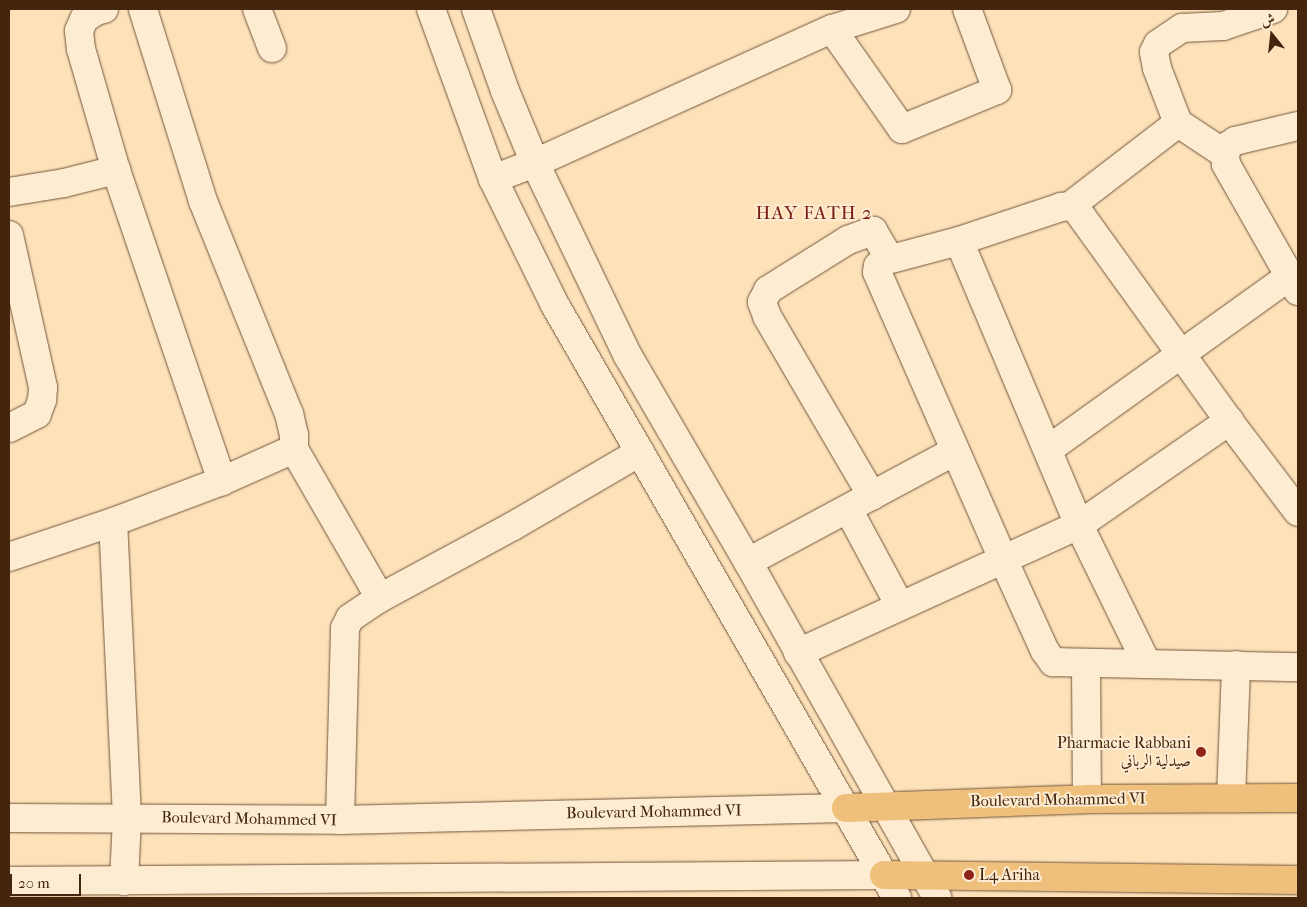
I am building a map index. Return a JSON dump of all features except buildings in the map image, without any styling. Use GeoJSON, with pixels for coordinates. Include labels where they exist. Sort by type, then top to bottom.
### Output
{"type":"FeatureCollection","features":[{"type":"Feature","properties":{"kind":"main road","name":"Boulevard Mohammed VI"},"geometry":{"type":"LineString","coordinates":[[846,808],[1087,798],[1298,798]]}},
{"type":"Feature","properties":{"kind":"main road"},"geometry":{"type":"LineString","coordinates":[[891,887],[924,875],[1298,880]]}},
{"type":"Feature","properties":{"kind":"street"},"geometry":{"type":"LineString","coordinates":[[104,9],[96,11],[84,19],[79,31],[81,49],[116,170],[222,480]]}},
{"type":"Feature","properties":{"kind":"street"},"geometry":{"type":"LineString","coordinates":[[142,9],[203,201],[289,414],[294,435],[294,449],[380,598]]}},
{"type":"Feature","properties":{"kind":"street"},"geometry":{"type":"LineString","coordinates":[[257,9],[272,48]]}},
{"type":"Feature","properties":{"kind":"street"},"geometry":{"type":"LineString","coordinates":[[431,9],[492,179],[555,305],[891,887]]}},
{"type":"Feature","properties":{"kind":"street"},"geometry":{"type":"LineString","coordinates":[[476,9],[504,91],[535,163],[628,356],[748,562],[798,654],[937,898]]}},
{"type":"Feature","properties":{"kind":"street"},"geometry":{"type":"LineString","coordinates":[[492,179],[535,163],[832,30],[896,9]]}},
{"type":"Feature","properties":{"kind":"street"},"geometry":{"type":"LineString","coordinates":[[832,30],[902,129],[997,90],[966,9]]}},
{"type":"Feature","properties":{"kind":"street"},"geometry":{"type":"LineString","coordinates":[[1225,154],[1178,124],[1157,68],[1154,52],[1158,44],[1182,28],[1223,26],[1273,9]]}},
{"type":"Feature","properties":{"kind":"street"},"geometry":{"type":"LineString","coordinates":[[1178,124],[1070,206],[959,241],[884,261],[878,266],[877,272],[1003,559],[1045,652],[1053,662],[1298,667]]}},
{"type":"Feature","properties":{"kind":"street"},"geometry":{"type":"LineString","coordinates":[[1049,449],[1180,353],[1293,284],[1226,164],[1225,154],[1228,146],[1235,141],[1298,126]]}},
{"type":"Feature","properties":{"kind":"street"},"geometry":{"type":"LineString","coordinates":[[9,192],[64,183],[116,170]]}},
{"type":"Feature","properties":{"kind":"street"},"geometry":{"type":"LineString","coordinates":[[1070,206],[1077,210],[1229,421],[1298,512]]}},
{"type":"Feature","properties":{"kind":"street"},"geometry":{"type":"LineString","coordinates":[[872,496],[767,316],[762,302],[768,290],[848,240],[873,231],[886,253],[884,261]]}},
{"type":"Feature","properties":{"kind":"street"},"geometry":{"type":"LineString","coordinates":[[9,235],[43,387],[42,400],[37,414],[9,428]]}},
{"type":"Feature","properties":{"kind":"street"},"geometry":{"type":"LineString","coordinates":[[959,241],[1049,449],[1079,525],[1147,664]]}},
{"type":"Feature","properties":{"kind":"street"},"geometry":{"type":"LineString","coordinates":[[798,654],[1079,525],[1229,421]]}},
{"type":"Feature","properties":{"kind":"street"},"geometry":{"type":"LineString","coordinates":[[9,558],[113,522],[222,480],[294,449]]}},
{"type":"Feature","properties":{"kind":"street"},"geometry":{"type":"LineString","coordinates":[[748,562],[955,451]]}},
{"type":"Feature","properties":{"kind":"street"},"geometry":{"type":"LineString","coordinates":[[340,820],[345,628],[350,618],[380,598],[513,526],[640,452]]}},
{"type":"Feature","properties":{"kind":"street"},"geometry":{"type":"LineString","coordinates":[[848,509],[900,606]]}},
{"type":"Feature","properties":{"kind":"street"},"geometry":{"type":"LineString","coordinates":[[113,522],[127,817],[124,881]]}},
{"type":"Feature","properties":{"kind":"street"},"geometry":{"type":"LineString","coordinates":[[1086,664],[1087,798]]}},
{"type":"Feature","properties":{"kind":"street"},"geometry":{"type":"LineString","coordinates":[[1231,798],[1236,665]]}},
{"type":"Feature","properties":{"kind":"street","name":"Boulevard Mohammed VI"},"geometry":{"type":"LineString","coordinates":[[9,818],[127,817],[340,820],[846,808]]}},
{"type":"Feature","properties":{"kind":"street"},"geometry":{"type":"LineString","coordinates":[[9,881],[86,890],[124,881],[891,887]]}},
{"type":"Feature","properties":{"kind":"place","name":"Pharmacie Rabbani صيدلية الرباني"},"geometry":{"type":"Point","coordinates":[1201,752]}},
{"type":"Feature","properties":{"kind":"place","name":"L4 Ariha"},"geometry":{"type":"Point","coordinates":[969,875]}},
{"type":"Feature","properties":{"kind":"district","name":"HAY FATH 2"},"geometry":{"type":"Point","coordinates":[814,214]}}]}
